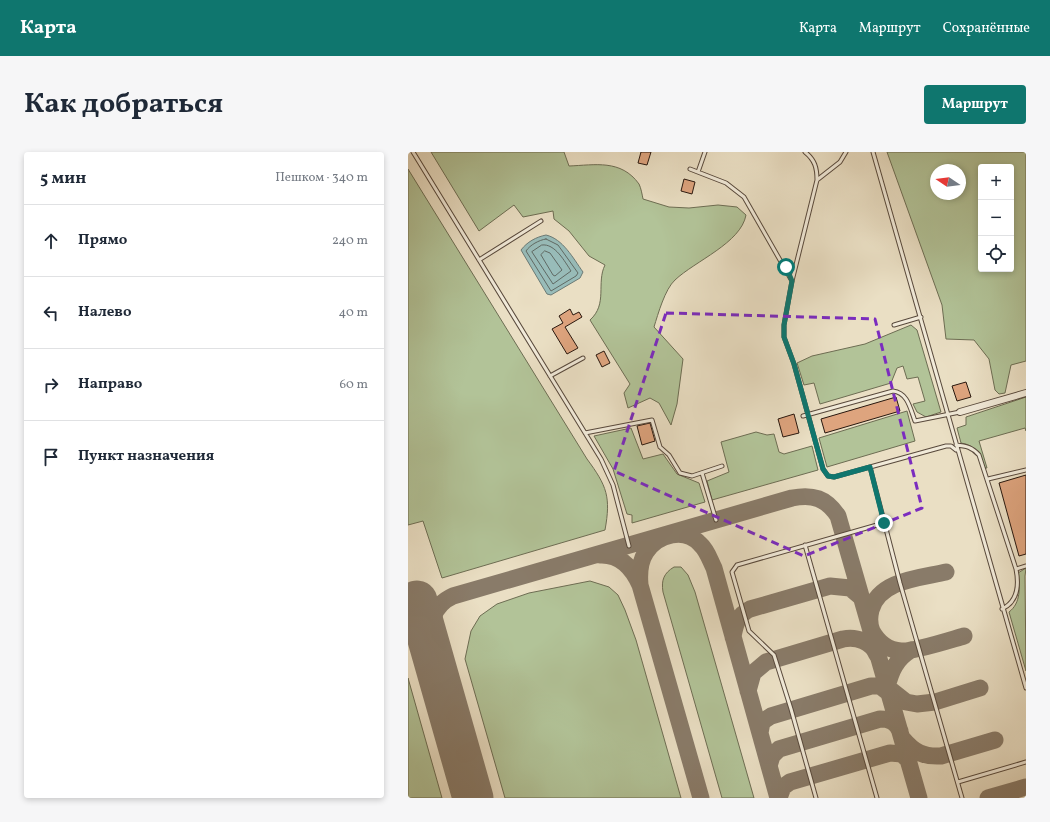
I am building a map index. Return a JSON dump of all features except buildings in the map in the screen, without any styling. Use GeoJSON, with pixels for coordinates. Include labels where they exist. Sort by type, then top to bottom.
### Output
{"type":"FeatureCollection","features":[{"type":"Feature","properties":{"kind":"street"},"geometry":{"type":"LineString","coordinates":[[960,412],[1026,393]]}},
{"type":"Feature","properties":{"kind":"lane"},"geometry":{"type":"LineString","coordinates":[[414,152],[585,433],[610,478],[629,546]]}},
{"type":"Feature","properties":{"kind":"lane"},"geometry":{"type":"LineString","coordinates":[[698,172],[705,152]]}},
{"type":"Feature","properties":{"kind":"lane"},"geometry":{"type":"LineString","coordinates":[[805,152],[811,157],[816,167],[817,180],[792,281],[784,325],[784,337],[823,469],[828,476],[834,477],[946,446],[951,446],[957,452]]}},
{"type":"Feature","properties":{"kind":"lane"},"geometry":{"type":"LineString","coordinates":[[817,180],[840,162],[846,152]]}},
{"type":"Feature","properties":{"kind":"lane"},"geometry":{"type":"LineString","coordinates":[[873,152],[921,317],[957,452],[1026,688]]}},
{"type":"Feature","properties":{"kind":"lane"},"geometry":{"type":"LineString","coordinates":[[690,169],[726,183],[744,198],[792,281]]}},
{"type":"Feature","properties":{"kind":"lane"},"geometry":{"type":"LineString","coordinates":[[479,260],[541,222]]}},
{"type":"Feature","properties":{"kind":"lane"},"geometry":{"type":"LineString","coordinates":[[894,325],[921,317]]}},
{"type":"Feature","properties":{"kind":"lane"},"geometry":{"type":"LineString","coordinates":[[550,376],[583,358]]}},
{"type":"Feature","properties":{"kind":"lane"},"geometry":{"type":"LineString","coordinates":[[803,416],[893,391],[900,392],[905,396],[915,421],[960,412]]}},
{"type":"Feature","properties":{"kind":"lane"},"geometry":{"type":"LineString","coordinates":[[585,433],[652,420],[660,447],[669,455],[680,473],[692,476],[722,466]]}},
{"type":"Feature","properties":{"kind":"lane"},"geometry":{"type":"LineString","coordinates":[[956,445],[974,449],[979,455],[1016,569],[1018,588],[1009,606],[1002,609]]}},
{"type":"Feature","properties":{"kind":"lane"},"geometry":{"type":"LineString","coordinates":[[870,467],[884,523],[962,798]]}},
{"type":"Feature","properties":{"kind":"lane"},"geometry":{"type":"LineString","coordinates":[[988,479],[1026,470]]}},
{"type":"Feature","properties":{"kind":"lane"},"geometry":{"type":"LineString","coordinates":[[702,473],[716,520]]}},
{"type":"Feature","properties":{"kind":"lane"},"geometry":{"type":"LineString","coordinates":[[816,798],[792,709],[774,655],[749,631],[732,572],[737,565],[884,523]]}},
{"type":"Feature","properties":{"kind":"lane"},"geometry":{"type":"LineString","coordinates":[[805,545],[877,798]]}},
{"type":"Feature","properties":{"kind":"lane"},"geometry":{"type":"LineString","coordinates":[[1016,569],[1026,566]]}},
{"type":"Feature","properties":{"kind":"lane"},"geometry":{"type":"LineString","coordinates":[[958,782],[1026,762]]}},
{"type":"Feature","properties":{"kind":"highlighted area"},"geometry":{"type":"Polygon","coordinates":[[[666,313],[875,319],[922,508],[804,556],[614,471],[666,313]]]}},
{"type":"Feature","properties":{"kind":"green space"},"geometry":{"type":"Polygon","coordinates":[[[431,152],[564,152],[569,166],[607,165],[624,170],[639,184],[643,199],[669,207],[689,208],[718,205],[737,207],[746,215],[736,234],[727,243],[671,284],[660,309],[654,327],[683,359],[677,404],[671,425],[659,403],[650,398],[628,408],[624,393],[630,384],[590,320],[599,307],[601,279],[605,265],[589,256],[569,231],[554,219],[553,211],[523,217],[514,205],[479,231],[431,152]]]}},
{"type":"Feature","properties":{"kind":"green space"},"geometry":{"type":"Polygon","coordinates":[[[887,152],[1026,152],[1026,361],[1011,365],[1005,393],[999,394],[995,390],[989,359],[974,340],[946,339],[942,305],[887,152]]]}},
{"type":"Feature","properties":{"kind":"green space"},"geometry":{"type":"Polygon","coordinates":[[[408,169],[599,477],[606,492],[607,500],[608,509],[605,530],[442,578],[423,521],[408,525],[408,169]]]}},
{"type":"Feature","properties":{"kind":"green space"},"geometry":{"type":"Polygon","coordinates":[[[911,325],[917,330],[941,412],[926,417],[917,412],[913,404],[925,401],[918,377],[907,379],[903,366],[897,368],[891,383],[820,404],[814,383],[804,385],[797,363],[812,356],[865,344],[911,325]]]}},
{"type":"Feature","properties":{"kind":"green space"},"geometry":{"type":"Polygon","coordinates":[[[1026,397],[1026,431],[1025,428],[979,441],[987,468],[985,468],[977,452],[970,446],[961,443],[957,428],[966,425],[966,417],[1026,397]]]}},
{"type":"Feature","properties":{"kind":"green space"},"geometry":{"type":"Polygon","coordinates":[[[907,411],[915,441],[827,467],[819,438],[907,411]]]}},
{"type":"Feature","properties":{"kind":"green space"},"geometry":{"type":"Polygon","coordinates":[[[631,428],[643,459],[663,454],[677,474],[699,483],[705,502],[632,523],[632,515],[627,514],[613,469],[594,436],[631,428]]]}},
{"type":"Feature","properties":{"kind":"green space"},"geometry":{"type":"Polygon","coordinates":[[[756,432],[767,435],[774,434],[779,452],[784,454],[812,446],[818,470],[712,500],[707,481],[729,472],[721,442],[756,432]]]}},
{"type":"Feature","properties":{"kind":"green space"},"geometry":{"type":"Polygon","coordinates":[[[674,567],[681,567],[688,575],[695,592],[754,798],[722,798],[663,592],[662,584],[664,577],[674,567]]]}},
{"type":"Feature","properties":{"kind":"green space"},"geometry":{"type":"Polygon","coordinates":[[[1026,568],[1026,671],[1009,612],[1016,604],[1018,599],[1018,573],[1026,568]]]}},
{"type":"Feature","properties":{"kind":"green space"},"geometry":{"type":"Polygon","coordinates":[[[590,581],[609,587],[618,595],[625,610],[636,640],[681,798],[505,798],[465,659],[471,631],[480,616],[497,604],[529,593],[590,581]]]}},
{"type":"Feature","properties":{"kind":"green space"},"geometry":{"type":"Polygon","coordinates":[[[408,678],[442,798],[408,798],[408,678]]]}},
{"type":"Feature","properties":{"kind":"water"},"geometry":{"type":"Polygon","coordinates":[[[546,235],[558,240],[563,245],[583,272],[580,278],[551,295],[547,294],[521,250],[532,240],[546,235]]]}},
{"type":"Feature","properties":{"kind":"taxiway"},"geometry":{"type":"LineString","coordinates":[[430,646],[430,631],[433,617],[440,605],[453,596],[792,498],[813,497],[824,501],[838,516],[919,798]]}},
{"type":"Feature","properties":{"kind":"taxiway"},"geometry":{"type":"LineString","coordinates":[[600,555],[607,555],[619,559],[629,567],[640,585],[642,559],[651,546],[664,537],[679,534],[687,536],[694,539],[705,549],[714,568],[778,798]]}},
{"type":"Feature","properties":{"kind":"taxiway"},"geometry":{"type":"LineString","coordinates":[[946,572],[902,582],[891,586],[882,592],[875,600],[871,610],[870,626],[874,635],[880,642],[892,649],[901,651],[923,648],[964,636]]}},
{"type":"Feature","properties":{"kind":"taxiway"},"geometry":{"type":"LineString","coordinates":[[640,585],[701,798]]}},
{"type":"Feature","properties":{"kind":"taxiway"},"geometry":{"type":"LineString","coordinates":[[733,637],[738,620],[746,611],[750,609],[830,586],[850,588],[862,598]]}},
{"type":"Feature","properties":{"kind":"taxiway"},"geometry":{"type":"LineString","coordinates":[[748,691],[753,673],[766,662],[843,639],[854,638],[868,643],[875,650],[877,655]]}},
{"type":"Feature","properties":{"kind":"taxiway"},"geometry":{"type":"LineString","coordinates":[[911,650],[898,661],[890,676],[887,687],[906,702],[917,704],[935,702],[980,688]]}},
{"type":"Feature","properties":{"kind":"taxiway"},"geometry":{"type":"LineString","coordinates":[[760,733],[762,722],[771,716],[871,686],[880,686],[889,693]]}},
{"type":"Feature","properties":{"kind":"taxiway"},"geometry":{"type":"LineString","coordinates":[[769,766],[772,756],[779,749],[880,719],[892,722],[897,725],[900,731]]}},
{"type":"Feature","properties":{"kind":"taxiway"},"geometry":{"type":"LineString","coordinates":[[903,739],[919,753],[929,756],[941,756],[995,740]]}},
{"type":"Feature","properties":{"kind":"taxiway"},"geometry":{"type":"LineString","coordinates":[[779,798],[783,787],[790,782],[890,753],[902,754],[909,761]]}},
{"type":"Feature","properties":{"kind":"taxiway"},"geometry":{"type":"LineString","coordinates":[[988,798],[1026,787]]}},
{"type":"Feature","properties":{"kind":"runway"},"geometry":{"type":"LineString","coordinates":[[417,601],[473,798]]}},
{"type":"Feature","properties":{"kind":"route"},"geometry":{"type":"LineString","coordinates":[[786,267],[792,281],[784,325],[784,337],[794,364],[823,469],[828,476],[834,477],[870,467],[884,523]]}}]}
